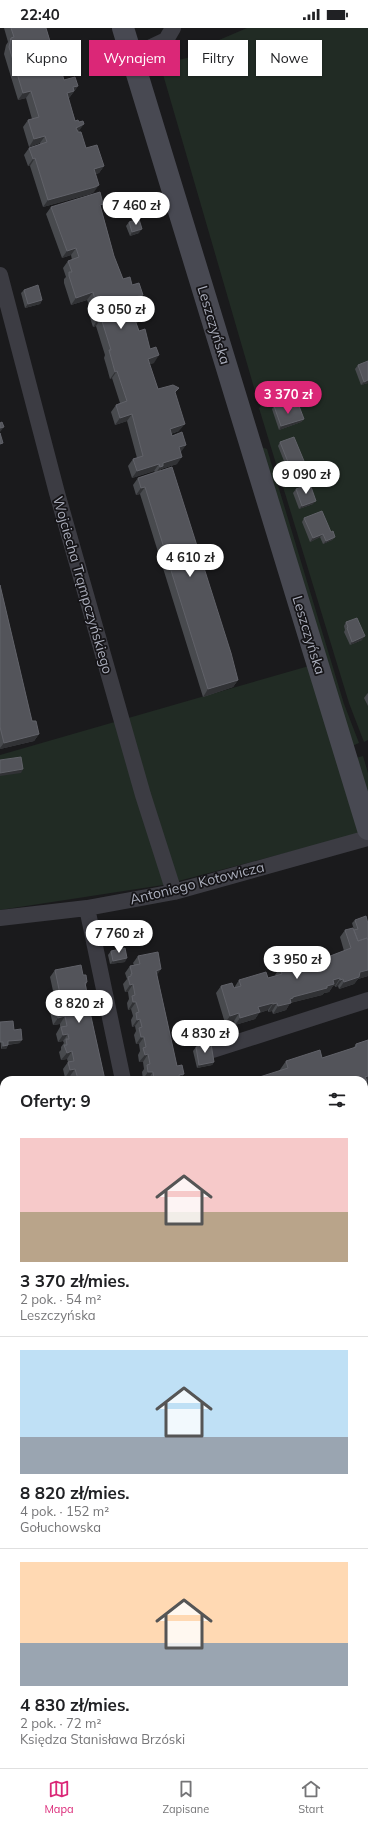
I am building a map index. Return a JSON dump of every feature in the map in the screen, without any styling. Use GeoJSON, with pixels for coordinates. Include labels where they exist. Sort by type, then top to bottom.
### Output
{"type":"FeatureCollection","features":[{"type":"Feature","properties":{"kind":"street","name":"Leszczyńska"},"geometry":{"type":"LineString","coordinates":[[123,28],[127,40]]}},
{"type":"Feature","properties":{"kind":"street"},"geometry":{"type":"LineString","coordinates":[[166,40],[173,28]]}},
{"type":"Feature","properties":{"kind":"street","name":"Leszczyńska"},"geometry":{"type":"LineString","coordinates":[[138,76],[368,830]]}},
{"type":"Feature","properties":{"kind":"street","name":"Wojciecha Trąmpczyńskiego"},"geometry":{"type":"LineString","coordinates":[[0,275],[57,493],[143,795],[174,892]]}},
{"type":"Feature","properties":{"kind":"street","name":"Antoniego Kotowicza"},"geometry":{"type":"LineString","coordinates":[[0,918],[87,908],[174,892],[368,838]]}},
{"type":"Feature","properties":{"kind":"street"},"geometry":{"type":"LineString","coordinates":[[87,908],[122,1076]]}},
{"type":"Feature","properties":{"kind":"street"},"geometry":{"type":"LineString","coordinates":[[213,1050],[368,1000]]}},
{"type":"Feature","properties":{"kind":"shaded area"},"geometry":{"type":"Polygon","coordinates":[[[247,28],[368,28],[368,740],[364,742],[349,703],[259,408],[266,402],[262,390],[255,391],[163,76],[180,76],[180,60],[188,57],[188,76],[248,76],[248,40],[219,40],[247,28]]]}},
{"type":"Feature","properties":{"kind":"shaded area"},"geometry":{"type":"Polygon","coordinates":[[[261,447],[267,449],[344,704],[359,743],[352,746],[261,447]]]}},
{"type":"Feature","properties":{"kind":"shaded area"},"geometry":{"type":"Polygon","coordinates":[[[309,666],[359,834],[163,885],[0,910],[0,755],[309,666]]]}},
{"type":"Feature","properties":{"kind":"shaded area"},"geometry":{"type":"Polygon","coordinates":[[[363,756],[368,773],[368,798],[356,758],[363,756]]]}},
{"type":"Feature","properties":{"kind":"building"},"geometry":{"type":"Polygon","coordinates":[[[11,28],[46,28],[50,40],[12,40],[12,57],[9,47],[11,38],[14,37],[11,28]]]}},
{"type":"Feature","properties":{"kind":"building"},"geometry":{"type":"Polygon","coordinates":[[[18,76],[63,76],[64,80],[75,77],[78,86],[73,87],[74,91],[67,93],[75,121],[83,121],[84,124],[76,128],[78,132],[81,132],[86,148],[97,145],[104,166],[94,169],[99,185],[48,200],[35,158],[33,159],[29,148],[47,142],[45,136],[34,139],[28,120],[39,117],[31,91],[23,93],[18,76]]]}},
{"type":"Feature","properties":{"kind":"building"},"geometry":{"type":"Polygon","coordinates":[[[100,192],[103,204],[100,205],[114,256],[123,279],[130,277],[132,285],[139,283],[143,295],[135,297],[141,318],[135,320],[139,331],[145,329],[150,349],[156,347],[159,355],[148,359],[158,389],[173,385],[179,388],[175,392],[185,424],[170,429],[172,436],[182,432],[186,445],[179,447],[182,457],[163,463],[163,466],[160,467],[159,464],[137,471],[133,459],[143,456],[132,414],[120,418],[116,405],[127,401],[117,371],[115,372],[109,350],[111,350],[101,318],[98,319],[92,301],[95,300],[93,292],[76,298],[69,276],[69,272],[72,272],[68,261],[79,257],[76,248],[67,251],[51,207],[100,192]]]}},
{"type":"Feature","properties":{"kind":"building"},"geometry":{"type":"Polygon","coordinates":[[[139,219],[142,229],[132,232],[129,222],[139,219]]]}},
{"type":"Feature","properties":{"kind":"building"},"geometry":{"type":"Polygon","coordinates":[[[38,285],[42,300],[28,304],[24,290],[38,285]]]}},
{"type":"Feature","properties":{"kind":"building"},"geometry":{"type":"Polygon","coordinates":[[[368,361],[368,380],[364,382],[358,365],[368,361]]]}},
{"type":"Feature","properties":{"kind":"building"},"geometry":{"type":"Polygon","coordinates":[[[283,403],[286,410],[299,406],[304,419],[281,426],[274,406],[283,403]]]}},
{"type":"Feature","properties":{"kind":"building"},"geometry":{"type":"Polygon","coordinates":[[[2,422],[4,427],[0,428],[0,423],[2,422]]]}},
{"type":"Feature","properties":{"kind":"building"},"geometry":{"type":"Polygon","coordinates":[[[0,433],[3,443],[0,444],[0,433]]]}},
{"type":"Feature","properties":{"kind":"building"},"geometry":{"type":"Polygon","coordinates":[[[294,437],[304,461],[290,467],[280,442],[294,437]]]}},
{"type":"Feature","properties":{"kind":"building"},"geometry":{"type":"Polygon","coordinates":[[[172,467],[231,653],[238,680],[208,689],[145,487],[141,488],[138,478],[172,467]]]}},
{"type":"Feature","properties":{"kind":"building"},"geometry":{"type":"Polygon","coordinates":[[[310,484],[316,501],[302,506],[296,489],[310,484]]]}},
{"type":"Feature","properties":{"kind":"building"},"geometry":{"type":"Polygon","coordinates":[[[322,511],[331,532],[333,531],[335,537],[326,541],[323,534],[313,538],[304,518],[322,511]]]}},
{"type":"Feature","properties":{"kind":"building"},"geometry":{"type":"Polygon","coordinates":[[[0,585],[32,721],[36,721],[39,734],[4,743],[0,727],[0,585]]]}},
{"type":"Feature","properties":{"kind":"building"},"geometry":{"type":"Polygon","coordinates":[[[357,618],[365,636],[352,642],[346,622],[357,618]]]}},
{"type":"Feature","properties":{"kind":"building"},"geometry":{"type":"Polygon","coordinates":[[[21,757],[23,769],[0,773],[0,760],[21,757]]]}},
{"type":"Feature","properties":{"kind":"building"},"geometry":{"type":"Polygon","coordinates":[[[366,916],[368,924],[368,940],[367,938],[358,941],[354,930],[358,929],[355,920],[366,916]]]}},
{"type":"Feature","properties":{"kind":"building"},"geometry":{"type":"Polygon","coordinates":[[[353,928],[358,941],[367,938],[368,940],[368,970],[360,972],[359,977],[344,982],[343,979],[340,980],[340,978],[333,980],[334,984],[327,986],[327,988],[293,997],[290,999],[291,1003],[278,1006],[277,1003],[273,1003],[258,1007],[260,1012],[240,1018],[239,1013],[230,1016],[221,986],[232,983],[234,988],[241,986],[239,980],[266,972],[268,978],[282,974],[280,968],[301,962],[303,967],[327,962],[325,958],[351,948],[345,930],[353,928]]]}},
{"type":"Feature","properties":{"kind":"building"},"geometry":{"type":"Polygon","coordinates":[[[125,948],[127,958],[113,961],[111,951],[125,948]]]}},
{"type":"Feature","properties":{"kind":"building"},"geometry":{"type":"Polygon","coordinates":[[[158,952],[161,969],[156,971],[177,1066],[182,1065],[184,1074],[179,1076],[154,1076],[153,1072],[148,1072],[147,1065],[150,1064],[148,1054],[145,1055],[143,1048],[146,1047],[144,1037],[141,1037],[139,1028],[142,1027],[140,1019],[137,1020],[136,1013],[139,1012],[136,1002],[133,1002],[132,996],[135,995],[133,984],[130,985],[128,977],[132,974],[130,966],[140,964],[138,956],[158,952]]]}},
{"type":"Feature","properties":{"kind":"building"},"geometry":{"type":"Polygon","coordinates":[[[81,965],[83,975],[86,975],[87,982],[85,983],[87,993],[90,993],[92,998],[89,999],[90,1012],[104,1076],[77,1076],[75,1069],[70,1070],[68,1062],[74,1061],[72,1051],[67,1053],[64,1045],[67,1045],[66,1039],[69,1039],[68,1034],[63,1035],[61,1027],[67,1026],[65,1016],[58,1018],[55,1000],[61,999],[55,970],[81,965]]]}},
{"type":"Feature","properties":{"kind":"building"},"geometry":{"type":"Polygon","coordinates":[[[13,1021],[14,1030],[21,1029],[22,1040],[8,1041],[8,1045],[3,1046],[3,1042],[0,1042],[0,1022],[13,1021]]]}},
{"type":"Feature","properties":{"kind":"building"},"geometry":{"type":"Polygon","coordinates":[[[368,1040],[368,1076],[263,1076],[288,1068],[286,1061],[320,1050],[322,1058],[356,1047],[356,1044],[368,1040]]]}},
{"type":"Feature","properties":{"kind":"building"},"geometry":{"type":"Polygon","coordinates":[[[211,1044],[214,1062],[199,1065],[196,1047],[211,1044]]]}}]}
